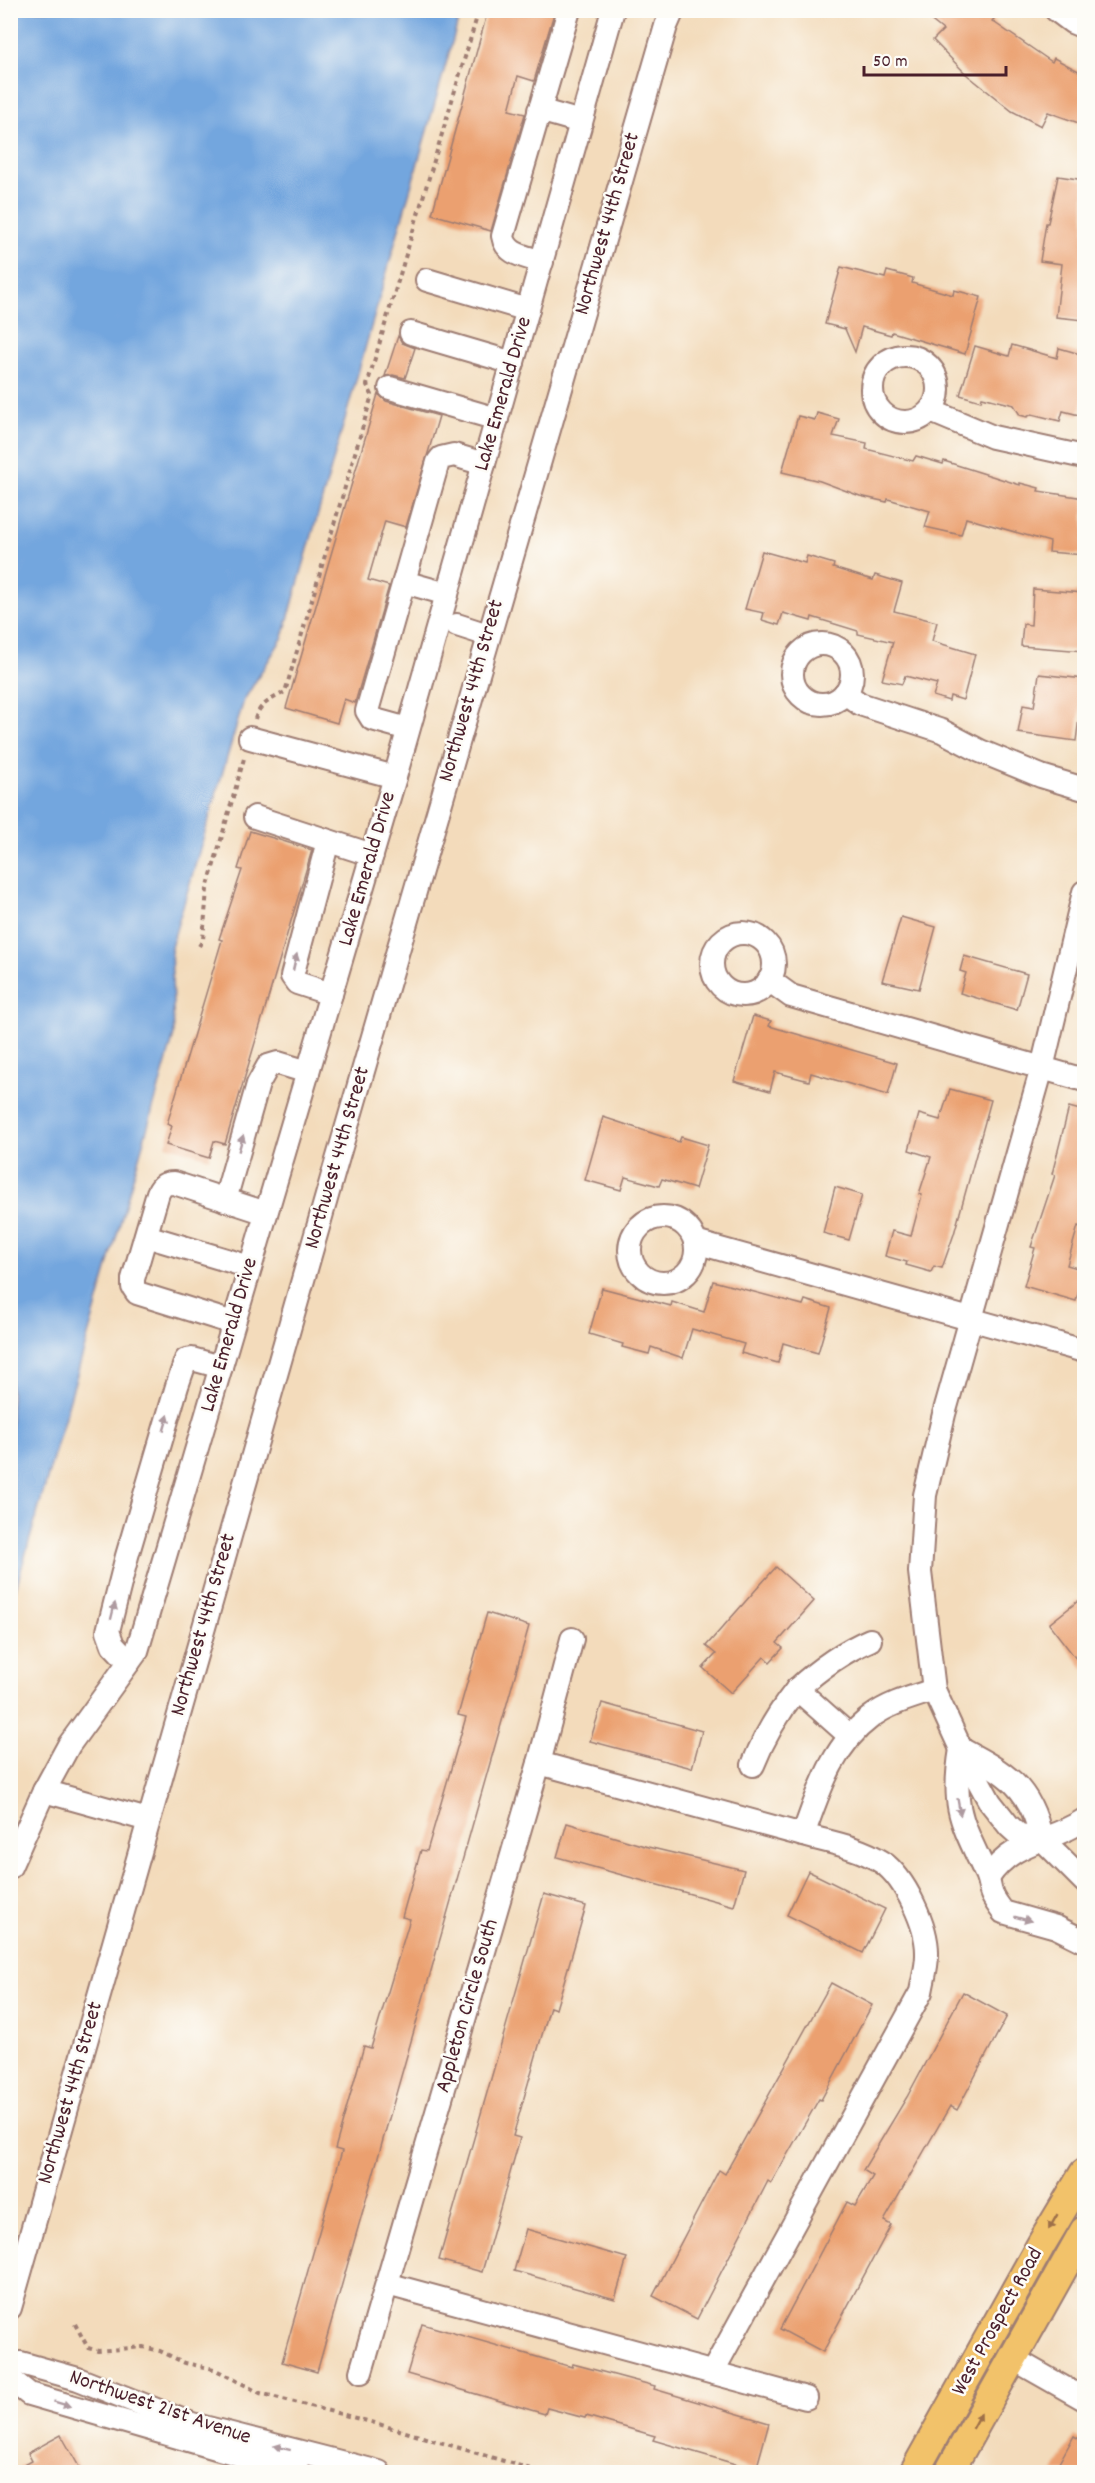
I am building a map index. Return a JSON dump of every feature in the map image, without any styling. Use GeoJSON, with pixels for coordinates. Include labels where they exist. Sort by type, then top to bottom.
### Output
{"type":"FeatureCollection","features":[{"type":"Feature","properties":{"kind":"main road","name":"West Prospect Road"},"geometry":{"type":"LineString","coordinates":[[914,2472],[1042,2242],[1084,2173]]}},
{"type":"Feature","properties":{"kind":"main road","name":"West Prospect Road"},"geometry":{"type":"LineString","coordinates":[[949,2472],[1084,2231]]}},
{"type":"Feature","properties":{"kind":"street"},"geometry":{"type":"LineString","coordinates":[[542,262],[510,251],[503,236],[569,10]]}},
{"type":"Feature","properties":{"kind":"street","name":"Lake Emerald Drive"},"geometry":{"type":"LineString","coordinates":[[10,1867],[44,1791],[69,1745],[137,1651],[395,777],[613,10]]}},
{"type":"Feature","properties":{"kind":"street","name":"Northwest 44th Street"},"geometry":{"type":"LineString","coordinates":[[10,2308],[488,634],[666,26],[674,10]]}},
{"type":"Feature","properties":{"kind":"street"},"geometry":{"type":"LineString","coordinates":[[1056,10],[1072,22],[1084,27]]}},
{"type":"Feature","properties":{"kind":"street"},"geometry":{"type":"LineString","coordinates":[[539,110],[581,122]]}},
{"type":"Feature","properties":{"kind":"street"},"geometry":{"type":"LineString","coordinates":[[427,280],[528,310]]}},
{"type":"Feature","properties":{"kind":"street"},"geometry":{"type":"LineString","coordinates":[[411,333],[513,363]]}},
{"type":"Feature","properties":{"kind":"street"},"geometry":{"type":"LineString","coordinates":[[390,388],[497,419]]}},
{"type":"Feature","properties":{"kind":"street"},"geometry":{"type":"LineString","coordinates":[[930,411],[993,437],[1084,457]]}},
{"type":"Feature","properties":{"kind":"street"},"geometry":{"type":"LineString","coordinates":[[408,729],[372,719],[367,711],[438,462],[441,458],[454,455],[484,464]]}},
{"type":"Feature","properties":{"kind":"street"},"geometry":{"type":"LineString","coordinates":[[405,582],[447,594]]}},
{"type":"Feature","properties":{"kind":"street"},"geometry":{"type":"LineString","coordinates":[[457,625],[488,634]]}},
{"type":"Feature","properties":{"kind":"street"},"geometry":{"type":"LineString","coordinates":[[845,693],[860,704],[942,731],[980,752],[1041,776],[1084,789]]}},
{"type":"Feature","properties":{"kind":"street","name":"Lake Emerald Drive"},"geometry":{"type":"LineString","coordinates":[[250,738],[395,777]]}},
{"type":"Feature","properties":{"kind":"street"},"geometry":{"type":"LineString","coordinates":[[255,817],[372,855]]}},
{"type":"Feature","properties":{"kind":"street"},"geometry":{"type":"LineString","coordinates":[[328,841],[292,976],[297,983],[331,994]]}},
{"type":"Feature","properties":{"kind":"street"},"geometry":{"type":"LineString","coordinates":[[1041,1838],[1019,1835],[1009,1826],[990,1802],[961,1749],[934,1689],[920,1572],[925,1495],[944,1414],[1042,1068],[1084,892]]}},
{"type":"Feature","properties":{"kind":"street"},"geometry":{"type":"LineString","coordinates":[[769,980],[791,996],[1084,1080]]}},
{"type":"Feature","properties":{"kind":"street"},"geometry":{"type":"LineString","coordinates":[[225,1200],[258,1084],[267,1066],[278,1063],[308,1072]]}},
{"type":"Feature","properties":{"kind":"street"},"geometry":{"type":"LineString","coordinates":[[233,1323],[137,1293],[133,1287],[133,1279],[158,1193],[161,1186],[166,1183],[174,1184],[266,1213]]}},
{"type":"Feature","properties":{"kind":"street"},"geometry":{"type":"LineString","coordinates":[[146,1236],[250,1267]]}},
{"type":"Feature","properties":{"kind":"street"},"geometry":{"type":"LineString","coordinates":[[695,1242],[1084,1351]]}},
{"type":"Feature","properties":{"kind":"street"},"geometry":{"type":"LineString","coordinates":[[129,1662],[113,1646],[108,1631],[127,1556],[177,1386],[186,1360],[192,1359],[221,1367]]}},
{"type":"Feature","properties":{"kind":"street","name":"Appleton Circle South"},"geometry":{"type":"LineString","coordinates":[[361,2372],[539,1763],[572,1639]]}},
{"type":"Feature","properties":{"kind":"street"},"geometry":{"type":"LineString","coordinates":[[753,1765],[763,1739],[780,1710],[797,1689],[819,1668],[870,1640]]}},
{"type":"Feature","properties":{"kind":"street"},"geometry":{"type":"LineString","coordinates":[[797,1689],[850,1736]]}},
{"type":"Feature","properties":{"kind":"street"},"geometry":{"type":"LineString","coordinates":[[803,1835],[824,1776],[843,1743],[871,1716],[898,1702],[934,1689]]}},
{"type":"Feature","properties":{"kind":"street"},"geometry":{"type":"LineString","coordinates":[[961,1749],[1001,1770],[1022,1791],[1038,1823],[1041,1838],[1084,1881]]}},
{"type":"Feature","properties":{"kind":"street"},"geometry":{"type":"LineString","coordinates":[[961,1749],[956,1778],[957,1803],[962,1823],[988,1878],[992,1895],[1003,1912],[1056,1927],[1084,1941]]}},
{"type":"Feature","properties":{"kind":"street"},"geometry":{"type":"LineString","coordinates":[[539,1763],[862,1852],[883,1863],[898,1878],[905,1886],[918,1914],[927,1954],[921,1992],[713,2371]]}},
{"type":"Feature","properties":{"kind":"street"},"geometry":{"type":"LineString","coordinates":[[44,1791],[148,1820]]}},
{"type":"Feature","properties":{"kind":"street"},"geometry":{"type":"LineString","coordinates":[[988,1878],[998,1863],[1016,1850],[1041,1838],[1073,1828],[1084,1820]]}},
{"type":"Feature","properties":{"kind":"street"},"geometry":{"type":"LineString","coordinates":[[387,2284],[806,2398]]}},
{"type":"Feature","properties":{"kind":"street"},"geometry":{"type":"LineString","coordinates":[[1012,2358],[1084,2399]]}},
{"type":"Feature","properties":{"kind":"street","name":"Northwest 21st Avenue"},"geometry":{"type":"LineString","coordinates":[[10,2364],[21,2363],[78,2379],[192,2424],[379,2472]]}},
{"type":"Feature","properties":{"kind":"street","name":"Northwest 21st Avenue"},"geometry":{"type":"LineString","coordinates":[[10,2379],[29,2394],[299,2472]]}},
{"type":"Feature","properties":{"kind":"path"},"geometry":{"type":"LineString","coordinates":[[199,946],[203,940],[207,890],[257,712],[264,704],[285,692],[372,395],[367,385],[479,10]]}},
{"type":"Feature","properties":{"kind":"path"},"geometry":{"type":"LineString","coordinates":[[75,2324],[88,2348],[98,2351],[143,2347],[160,2351],[185,2363],[214,2369],[260,2392],[541,2472]]}},
{"type":"Feature","properties":{"kind":"water"},"geometry":{"type":"Polygon","coordinates":[[[11,10],[461,11],[283,637],[244,700],[171,947],[174,1035],[11,1605],[11,10]]]}},
{"type":"Feature","properties":{"kind":"building"},"geometry":{"type":"Polygon","coordinates":[[[488,10],[555,10],[534,81],[518,76],[509,110],[525,114],[491,231],[432,214],[488,10]]]}},
{"type":"Feature","properties":{"kind":"building"},"geometry":{"type":"Polygon","coordinates":[[[918,10],[984,10],[994,19],[992,21],[1052,62],[1054,58],[1084,74],[1084,125],[1048,112],[1041,126],[1012,111],[966,74],[933,40],[943,30],[918,10]]]}},
{"type":"Feature","properties":{"kind":"building"},"geometry":{"type":"Polygon","coordinates":[[[1058,176],[1084,180],[1084,320],[1056,317],[1062,264],[1040,261],[1046,223],[1048,223],[1058,176]]]}},
{"type":"Feature","properties":{"kind":"building"},"geometry":{"type":"Polygon","coordinates":[[[841,267],[885,278],[887,271],[913,278],[912,283],[953,295],[954,290],[981,297],[965,354],[892,332],[891,335],[862,327],[855,352],[845,329],[825,324],[841,267]]]}},
{"type":"Feature","properties":{"kind":"building"},"geometry":{"type":"Polygon","coordinates":[[[398,336],[402,343],[415,348],[405,378],[385,376],[398,336]]]}},
{"type":"Feature","properties":{"kind":"building"},"geometry":{"type":"Polygon","coordinates":[[[1012,345],[1057,358],[1059,348],[1084,355],[1084,395],[1079,415],[1063,411],[1060,421],[1032,414],[1027,417],[1020,415],[1014,405],[982,397],[981,401],[960,395],[975,346],[1009,356],[1012,345]]]}},
{"type":"Feature","properties":{"kind":"building"},"geometry":{"type":"Polygon","coordinates":[[[378,394],[386,401],[439,416],[406,527],[385,521],[368,580],[389,586],[355,703],[344,699],[337,723],[286,708],[378,394]]]}},
{"type":"Feature","properties":{"kind":"building"},"geometry":{"type":"Polygon","coordinates":[[[817,413],[839,419],[833,436],[867,443],[866,449],[913,461],[916,456],[943,464],[944,461],[1020,485],[1020,483],[1039,488],[1038,491],[1084,498],[1084,555],[1049,552],[1050,542],[966,518],[961,535],[925,527],[930,511],[888,499],[887,502],[860,496],[820,481],[782,472],[798,416],[815,420],[817,413]]]}},
{"type":"Feature","properties":{"kind":"building"},"geometry":{"type":"Polygon","coordinates":[[[762,551],[805,563],[807,556],[834,564],[833,568],[873,580],[875,575],[902,583],[894,611],[937,622],[932,641],[975,654],[963,700],[950,696],[949,701],[933,696],[937,684],[905,676],[902,684],[882,680],[893,642],[858,634],[858,631],[812,617],[811,621],[783,613],[779,625],[762,620],[764,613],[745,609],[762,551]]]}},
{"type":"Feature","properties":{"kind":"building"},"geometry":{"type":"Polygon","coordinates":[[[1033,589],[1084,593],[1084,651],[1021,646],[1023,624],[1031,625],[1033,589]]]}},
{"type":"Feature","properties":{"kind":"building"},"geometry":{"type":"Polygon","coordinates":[[[1039,674],[1084,679],[1076,741],[1018,733],[1023,705],[1034,707],[1039,674]]]}},
{"type":"Feature","properties":{"kind":"building"},"geometry":{"type":"Polygon","coordinates":[[[250,831],[312,850],[225,1144],[214,1141],[209,1158],[166,1145],[172,1126],[167,1124],[222,940],[219,939],[242,870],[238,869],[250,831]]]}},
{"type":"Feature","properties":{"kind":"building"},"geometry":{"type":"Polygon","coordinates":[[[901,917],[936,927],[919,989],[882,981],[901,917]]]}},
{"type":"Feature","properties":{"kind":"building"},"geometry":{"type":"Polygon","coordinates":[[[964,956],[1027,974],[1017,1010],[960,993],[966,973],[960,971],[964,956]]]}},
{"type":"Feature","properties":{"kind":"building"},"geometry":{"type":"Polygon","coordinates":[[[753,1016],[771,1021],[769,1026],[897,1063],[888,1095],[811,1073],[809,1081],[775,1072],[770,1091],[734,1081],[753,1016]]]}},
{"type":"Feature","properties":{"kind":"building"},"geometry":{"type":"Polygon","coordinates":[[[950,1089],[991,1100],[954,1234],[942,1268],[934,1266],[931,1272],[885,1256],[892,1231],[911,1236],[922,1195],[919,1194],[931,1157],[909,1150],[919,1114],[940,1120],[950,1089]]]}},
{"type":"Feature","properties":{"kind":"building"},"geometry":{"type":"Polygon","coordinates":[[[1069,1107],[1084,1111],[1084,1228],[1078,1226],[1067,1265],[1084,1270],[1076,1301],[1024,1286],[1035,1248],[1031,1247],[1055,1175],[1052,1174],[1069,1107]]]}},
{"type":"Feature","properties":{"kind":"building"},"geometry":{"type":"Polygon","coordinates":[[[603,1117],[679,1142],[681,1137],[708,1145],[695,1189],[662,1179],[659,1186],[625,1177],[621,1190],[585,1180],[603,1117]]]}},
{"type":"Feature","properties":{"kind":"building"},"geometry":{"type":"Polygon","coordinates":[[[835,1187],[862,1195],[849,1240],[823,1233],[835,1187]]]}},
{"type":"Feature","properties":{"kind":"building"},"geometry":{"type":"Polygon","coordinates":[[[713,1281],[803,1305],[805,1300],[831,1308],[818,1353],[783,1343],[778,1363],[741,1353],[744,1344],[692,1329],[683,1358],[651,1347],[649,1354],[622,1347],[623,1344],[589,1334],[602,1288],[671,1306],[672,1302],[704,1312],[713,1281]]]}},
{"type":"Feature","properties":{"kind":"building"},"geometry":{"type":"Polygon","coordinates":[[[776,1567],[814,1601],[777,1643],[783,1648],[770,1662],[764,1657],[731,1693],[703,1668],[716,1654],[706,1646],[776,1567]]]}},
{"type":"Feature","properties":{"kind":"building"},"geometry":{"type":"Polygon","coordinates":[[[1078,1601],[1084,1610],[1084,1669],[1049,1624],[1078,1601]]]}},
{"type":"Feature","properties":{"kind":"building"},"geometry":{"type":"Polygon","coordinates":[[[487,1613],[529,1626],[317,2372],[282,2362],[342,2151],[335,2149],[364,2046],[371,2048],[410,1919],[402,1917],[421,1850],[427,1851],[466,1717],[458,1715],[487,1613]]]}},
{"type":"Feature","properties":{"kind":"building"},"geometry":{"type":"Polygon","coordinates":[[[602,1703],[702,1731],[692,1768],[590,1741],[602,1703]]]}},
{"type":"Feature","properties":{"kind":"building"},"geometry":{"type":"Polygon","coordinates":[[[567,1823],[648,1847],[744,1870],[734,1906],[557,1857],[567,1823]]]}},
{"type":"Feature","properties":{"kind":"building"},"geometry":{"type":"Polygon","coordinates":[[[808,1871],[885,1909],[863,1953],[787,1915],[808,1871]]]}},
{"type":"Feature","properties":{"kind":"building"},"geometry":{"type":"Polygon","coordinates":[[[544,1894],[586,1906],[556,2009],[550,2007],[513,2136],[520,2138],[482,2272],[439,2260],[544,1894]]]}},
{"type":"Feature","properties":{"kind":"building"},"geometry":{"type":"Polygon","coordinates":[[[831,1983],[872,2005],[821,2100],[819,2099],[771,2183],[768,2181],[697,2319],[653,2296],[719,2170],[725,2174],[831,1983]]]}},
{"type":"Feature","properties":{"kind":"building"},"geometry":{"type":"Polygon","coordinates":[[[963,1992],[1007,2016],[957,2110],[950,2106],[884,2221],[891,2225],[823,2352],[780,2329],[847,2202],[855,2206],[873,2176],[863,2170],[907,2097],[963,1992]]]}},
{"type":"Feature","properties":{"kind":"building"},"geometry":{"type":"Polygon","coordinates":[[[526,2229],[627,2258],[615,2299],[514,2271],[526,2229]]]}},
{"type":"Feature","properties":{"kind":"building"},"geometry":{"type":"Polygon","coordinates":[[[422,2324],[572,2367],[573,2364],[655,2386],[654,2389],[769,2423],[756,2470],[653,2440],[655,2436],[586,2416],[585,2418],[547,2408],[545,2414],[407,2374],[422,2324]]]}},
{"type":"Feature","properties":{"kind":"building"},"geometry":{"type":"Polygon","coordinates":[[[61,2435],[82,2472],[12,2472],[32,2461],[28,2453],[61,2435]]]}},
{"type":"Feature","properties":{"kind":"building"},"geometry":{"type":"Polygon","coordinates":[[[1074,2436],[1084,2442],[1084,2472],[1054,2472],[1074,2436]]]}}]}
